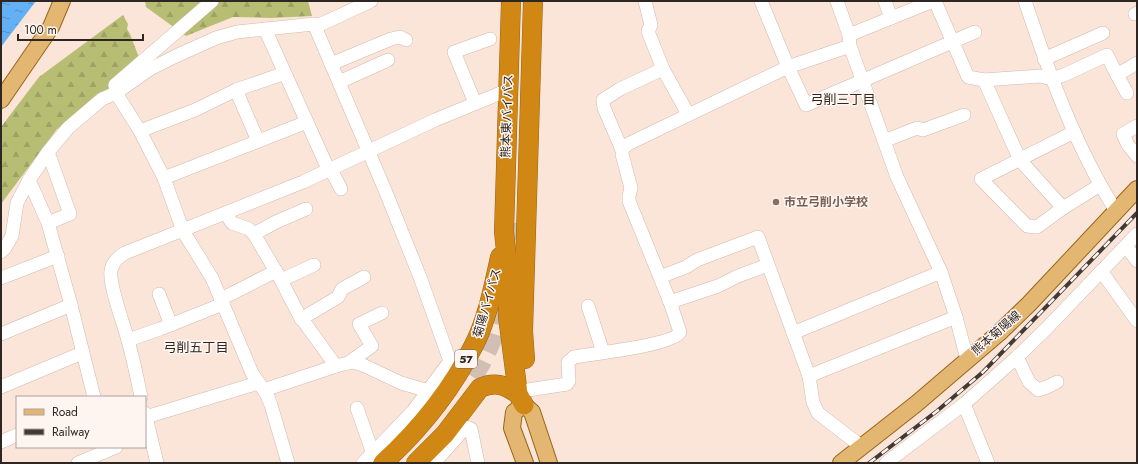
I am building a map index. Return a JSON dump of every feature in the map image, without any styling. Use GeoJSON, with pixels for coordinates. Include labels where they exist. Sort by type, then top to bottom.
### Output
{"type":"FeatureCollection","features":[{"type":"Feature","properties":{"kind":"highway","name":"熊本東バイパス"},"geometry":{"type":"LineString","coordinates":[[511,1],[508,90],[513,227]]}},
{"type":"Feature","properties":{"kind":"highway","name":"熊本東バイパス"},"geometry":{"type":"LineString","coordinates":[[513,227],[525,1]]}},
{"type":"Feature","properties":{"kind":"highway"},"geometry":{"type":"LineString","coordinates":[[523,396],[508,317],[507,260],[513,227],[533,1]]}},
{"type":"Feature","properties":{"kind":"highway"},"geometry":{"type":"LineString","coordinates":[[513,227],[524,314],[523,396]]}},
{"type":"Feature","properties":{"kind":"highway","name":"菊陽バイパス"},"geometry":{"type":"LineString","coordinates":[[378,458],[396,451],[419,426],[445,392],[474,344],[485,315],[495,278],[513,227]]}},
{"type":"Feature","properties":{"kind":"highway"},"geometry":{"type":"LineString","coordinates":[[485,315],[499,302],[508,299],[514,300],[520,306],[524,314]]}},
{"type":"Feature","properties":{"kind":"highway","name":"57"},"geometry":{"type":"LineString","coordinates":[[404,463],[422,446],[436,429],[473,377]]}},
{"type":"Feature","properties":{"kind":"highway"},"geometry":{"type":"LineString","coordinates":[[416,463],[445,434],[480,388],[487,385],[501,384],[523,396]]}},
{"type":"Feature","properties":{"kind":"main road"},"geometry":{"type":"LineString","coordinates":[[1,100],[51,27],[60,2]]}},
{"type":"Feature","properties":{"kind":"main road","name":"熊本菊陽線"},"geometry":{"type":"LineString","coordinates":[[841,463],[916,404],[966,359],[999,333],[1029,304],[1137,189]]}},
{"type":"Feature","properties":{"kind":"main road"},"geometry":{"type":"LineString","coordinates":[[523,396],[514,412],[512,428],[525,463]]}},
{"type":"Feature","properties":{"kind":"main road"},"geometry":{"type":"LineString","coordinates":[[523,396],[538,463]]}},
{"type":"Feature","properties":{"kind":"main road"},"geometry":{"type":"LineString","coordinates":[[523,396],[532,412],[548,463]]}},
{"type":"Feature","properties":{"kind":"street"},"geometry":{"type":"LineString","coordinates":[[212,1],[115,85],[116,93],[140,131],[164,178],[184,230],[212,278],[247,363],[271,405],[288,463]]}},
{"type":"Feature","properties":{"kind":"street"},"geometry":{"type":"LineString","coordinates":[[315,27],[371,1]]}},
{"type":"Feature","properties":{"kind":"street"},"geometry":{"type":"LineString","coordinates":[[645,1],[651,25],[648,30],[649,34],[663,69],[688,114]]}},
{"type":"Feature","properties":{"kind":"street"},"geometry":{"type":"LineString","coordinates":[[761,1],[806,106],[975,32]]}},
{"type":"Feature","properties":{"kind":"street"},"geometry":{"type":"LineString","coordinates":[[837,1],[863,82],[897,177],[941,272],[956,317],[966,359]]}},
{"type":"Feature","properties":{"kind":"street"},"geometry":{"type":"LineString","coordinates":[[885,1],[891,18]]}},
{"type":"Feature","properties":{"kind":"street"},"geometry":{"type":"LineString","coordinates":[[622,150],[628,144],[688,114],[849,40],[891,18],[934,1],[968,77],[984,80],[1040,76],[1052,79],[1107,55],[1127,93]]}},
{"type":"Feature","properties":{"kind":"street"},"geometry":{"type":"LineString","coordinates":[[1025,1],[1044,59],[1074,132],[1100,185],[1116,210]]}},
{"type":"Feature","properties":{"kind":"street"},"geometry":{"type":"LineString","coordinates":[[1,252],[12,236],[17,203],[29,180],[48,152],[68,128],[102,99],[116,93],[150,69],[216,38],[237,32],[314,24],[386,190],[420,277],[450,361],[378,458],[363,463]]}},
{"type":"Feature","properties":{"kind":"street"},"geometry":{"type":"LineString","coordinates":[[265,29],[307,122],[330,170],[341,189]]}},
{"type":"Feature","properties":{"kind":"street"},"geometry":{"type":"LineString","coordinates":[[1044,59],[1103,33]]}},
{"type":"Feature","properties":{"kind":"street"},"geometry":{"type":"LineString","coordinates":[[331,64],[391,39],[400,37],[406,40]]}},
{"type":"Feature","properties":{"kind":"street"},"geometry":{"type":"LineString","coordinates":[[475,103],[454,52],[490,39]]}},
{"type":"Feature","properties":{"kind":"street"},"geometry":{"type":"LineString","coordinates":[[339,82],[388,60]]}},
{"type":"Feature","properties":{"kind":"street"},"geometry":{"type":"LineString","coordinates":[[1117,75],[1137,63]]}},
{"type":"Feature","properties":{"kind":"street"},"geometry":{"type":"LineString","coordinates":[[523,396],[567,384],[569,381],[568,365],[571,358],[639,347],[674,337],[680,332],[670,302],[629,201],[631,190],[622,150],[604,108],[603,100],[620,89],[663,69]]}},
{"type":"Feature","properties":{"kind":"street"},"geometry":{"type":"LineString","coordinates":[[140,131],[195,110],[236,90],[284,72]]}},
{"type":"Feature","properties":{"kind":"street"},"geometry":{"type":"LineString","coordinates":[[984,80],[1020,160],[1063,208]]}},
{"type":"Feature","properties":{"kind":"street"},"geometry":{"type":"LineString","coordinates":[[236,90],[258,141]]}},
{"type":"Feature","properties":{"kind":"street"},"geometry":{"type":"LineString","coordinates":[[141,396],[128,340],[112,284],[111,270],[113,263],[125,253],[226,214],[330,170],[435,120],[508,90]]}},
{"type":"Feature","properties":{"kind":"street"},"geometry":{"type":"LineString","coordinates":[[884,141],[917,128],[923,130],[964,115]]}},
{"type":"Feature","properties":{"kind":"street"},"geometry":{"type":"LineString","coordinates":[[164,178],[307,122]]}},
{"type":"Feature","properties":{"kind":"street"},"geometry":{"type":"LineString","coordinates":[[1137,126],[1123,134],[1128,145],[1137,156]]}},
{"type":"Feature","properties":{"kind":"street"},"geometry":{"type":"LineString","coordinates":[[1074,132],[981,179],[1027,226],[1037,227],[1063,208],[1100,185]]}},
{"type":"Feature","properties":{"kind":"street"},"geometry":{"type":"LineString","coordinates":[[48,152],[70,214],[48,222]]}},
{"type":"Feature","properties":{"kind":"street"},"geometry":{"type":"LineString","coordinates":[[29,180],[48,222],[94,396]]}},
{"type":"Feature","properties":{"kind":"street"},"geometry":{"type":"LineString","coordinates":[[254,234],[276,222],[306,210]]}},
{"type":"Feature","properties":{"kind":"street"},"geometry":{"type":"LineString","coordinates":[[226,214],[232,223],[249,229],[254,234],[279,276],[301,319],[342,364],[363,364],[401,383],[429,391]]}},
{"type":"Feature","properties":{"kind":"street"},"geometry":{"type":"LineString","coordinates":[[886,463],[964,404],[1017,357],[1046,330],[1101,270],[1137,234]]}},
{"type":"Feature","properties":{"kind":"street"},"geometry":{"type":"LineString","coordinates":[[660,277],[686,267],[697,260],[758,237],[809,376],[813,402],[818,413],[862,447]]}},
{"type":"Feature","properties":{"kind":"street"},"geometry":{"type":"LineString","coordinates":[[1126,246],[1137,261]]}},
{"type":"Feature","properties":{"kind":"street"},"geometry":{"type":"LineString","coordinates":[[1,278],[58,256]]}},
{"type":"Feature","properties":{"kind":"street"},"geometry":{"type":"LineString","coordinates":[[128,340],[171,325],[279,276],[314,265]]}},
{"type":"Feature","properties":{"kind":"street"},"geometry":{"type":"LineString","coordinates":[[670,302],[718,286],[738,276],[768,265]]}},
{"type":"Feature","properties":{"kind":"street"},"geometry":{"type":"LineString","coordinates":[[1101,270],[1137,321]]}},
{"type":"Feature","properties":{"kind":"street"},"geometry":{"type":"LineString","coordinates":[[792,333],[941,272]]}},
{"type":"Feature","properties":{"kind":"street"},"geometry":{"type":"LineString","coordinates":[[301,319],[338,297],[342,289],[364,277]]}},
{"type":"Feature","properties":{"kind":"street"},"geometry":{"type":"LineString","coordinates":[[159,294],[171,325]]}},
{"type":"Feature","properties":{"kind":"street"},"geometry":{"type":"LineString","coordinates":[[1,334],[71,305]]}},
{"type":"Feature","properties":{"kind":"street"},"geometry":{"type":"LineString","coordinates":[[588,306],[603,352]]}},
{"type":"Feature","properties":{"kind":"street"},"geometry":{"type":"LineString","coordinates":[[146,415],[261,387],[342,364],[372,346],[359,324],[382,312]]}},
{"type":"Feature","properties":{"kind":"street"},"geometry":{"type":"LineString","coordinates":[[809,376],[956,317]]}},
{"type":"Feature","properties":{"kind":"street"},"geometry":{"type":"LineString","coordinates":[[1,387],[82,353]]}},
{"type":"Feature","properties":{"kind":"street"},"geometry":{"type":"LineString","coordinates":[[1017,357],[1029,382],[1038,390],[1052,388]]}},
{"type":"Feature","properties":{"kind":"street"},"geometry":{"type":"LineString","coordinates":[[964,404],[988,463]]}},
{"type":"Feature","properties":{"kind":"street"},"geometry":{"type":"LineString","coordinates":[[357,408],[378,458]]}},
{"type":"Feature","properties":{"kind":"street"},"geometry":{"type":"LineString","coordinates":[[146,425],[147,435],[157,463]]}},
{"type":"Feature","properties":{"kind":"street"},"geometry":{"type":"LineString","coordinates":[[434,463],[466,427],[471,429],[478,463]]}},
{"type":"Feature","properties":{"kind":"street"},"geometry":{"type":"LineString","coordinates":[[1,442],[16,435]]}},
{"type":"Feature","properties":{"kind":"street"},"geometry":{"type":"LineString","coordinates":[[78,463],[108,452]]}},
{"type":"Feature","properties":{"kind":"green space"},"geometry":{"type":"Polygon","coordinates":[[[145,1],[308,1],[312,16],[271,18],[233,17],[186,36],[146,7],[145,1]]]}},
{"type":"Feature","properties":{"kind":"green space"},"geometry":{"type":"Polygon","coordinates":[[[123,15],[128,24],[127,29],[143,68],[57,129],[1,204],[1,127],[39,77],[123,15]]]}},
{"type":"Feature","properties":{"kind":"water"},"geometry":{"type":"Polygon","coordinates":[[[1,1],[36,1],[1,47],[1,1]]]}},
{"type":"Feature","properties":{"kind":"tunnel"},"geometry":{"type":"LineString","coordinates":[[473,377],[491,343],[508,288],[514,261],[517,223]]}},
{"type":"Feature","properties":{"kind":"railway"},"geometry":{"type":"LineString","coordinates":[[869,463],[937,411],[983,372],[1137,213]]}},
{"type":"Feature","properties":{"kind":"place","name":"市立弓削小学校"},"geometry":{"type":"Point","coordinates":[776,202]}},
{"type":"Feature","properties":{"kind":"district","name":"弓削三丁目"},"geometry":{"type":"Point","coordinates":[843,99]}},
{"type":"Feature","properties":{"kind":"district","name":"弓削五丁目"},"geometry":{"type":"Point","coordinates":[196,347]}}]}
